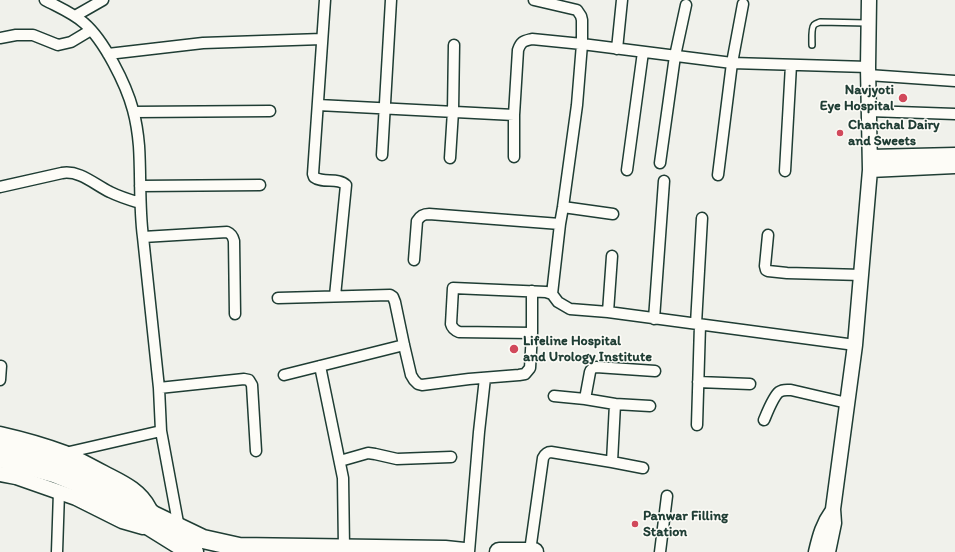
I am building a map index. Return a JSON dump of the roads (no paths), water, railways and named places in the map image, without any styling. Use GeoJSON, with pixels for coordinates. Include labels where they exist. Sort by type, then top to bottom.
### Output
{"type":"FeatureCollection","features":[{"type":"Feature","properties":{"kind":"highway"},"geometry":{"type":"LineString","coordinates":[[0,443],[58,461],[96,479],[145,516],[178,544],[198,548],[344,548],[445,550],[464,552]]}},
{"type":"Feature","properties":{"kind":"highway"},"geometry":{"type":"LineString","coordinates":[[0,458],[54,473],[88,487],[145,516],[179,528],[198,548]]}},
{"type":"Feature","properties":{"kind":"highway"},"geometry":{"type":"LineString","coordinates":[[499,552],[532,552]]}},
{"type":"Feature","properties":{"kind":"main road"},"geometry":{"type":"LineString","coordinates":[[828,552],[834,523],[833,509],[855,345],[862,274],[870,164],[868,71],[869,0]]}},
{"type":"Feature","properties":{"kind":"main road"},"geometry":{"type":"LineString","coordinates":[[870,164],[955,155]]}},
{"type":"Feature","properties":{"kind":"main road"},"geometry":{"type":"LineString","coordinates":[[870,164],[955,166]]}},
{"type":"Feature","properties":{"kind":"main road"},"geometry":{"type":"LineString","coordinates":[[0,434],[65,453],[115,478],[133,489],[146,502],[145,516],[122,521],[76,498],[16,477],[0,474]]}},
{"type":"Feature","properties":{"kind":"main road"},"geometry":{"type":"LineString","coordinates":[[816,552],[822,527],[833,509]]}},
{"type":"Feature","properties":{"kind":"street"},"geometry":{"type":"LineString","coordinates":[[45,0],[75,16],[91,30],[108,54],[127,92],[134,112],[139,147],[140,203],[159,388],[161,431],[179,528]]}},
{"type":"Feature","properties":{"kind":"street"},"geometry":{"type":"LineString","coordinates":[[75,16],[103,0]]}},
{"type":"Feature","properties":{"kind":"street"},"geometry":{"type":"LineString","coordinates":[[325,0],[313,174],[314,177],[320,180],[342,182],[346,185],[335,296]]}},
{"type":"Feature","properties":{"kind":"street"},"geometry":{"type":"LineString","coordinates":[[382,155],[391,0]]}},
{"type":"Feature","properties":{"kind":"street"},"geometry":{"type":"LineString","coordinates":[[534,0],[576,10],[581,16],[582,44],[577,106],[560,224],[552,294]]}},
{"type":"Feature","properties":{"kind":"street"},"geometry":{"type":"LineString","coordinates":[[617,49],[622,0]]}},
{"type":"Feature","properties":{"kind":"street"},"geometry":{"type":"LineString","coordinates":[[718,175],[732,63],[743,4]]}},
{"type":"Feature","properties":{"kind":"street"},"geometry":{"type":"LineString","coordinates":[[660,162],[675,56],[686,5]]}},
{"type":"Feature","properties":{"kind":"street"},"geometry":{"type":"LineString","coordinates":[[0,38],[33,35],[58,45],[71,42],[91,30]]}},
{"type":"Feature","properties":{"kind":"street"},"geometry":{"type":"LineString","coordinates":[[108,54],[203,43],[322,39]]}},
{"type":"Feature","properties":{"kind":"street"},"geometry":{"type":"LineString","coordinates":[[514,157],[514,115],[518,50],[520,44],[525,40],[532,39],[582,44],[732,63],[791,65],[868,71],[955,81]]}},
{"type":"Feature","properties":{"kind":"street"},"geometry":{"type":"LineString","coordinates":[[450,158],[453,111],[454,45]]}},
{"type":"Feature","properties":{"kind":"street"},"geometry":{"type":"LineString","coordinates":[[628,170],[643,52]]}},
{"type":"Feature","properties":{"kind":"street"},"geometry":{"type":"LineString","coordinates":[[785,171],[791,65]]}},
{"type":"Feature","properties":{"kind":"street"},"geometry":{"type":"LineString","coordinates":[[318,104],[514,115]]}},
{"type":"Feature","properties":{"kind":"street"},"geometry":{"type":"LineString","coordinates":[[134,112],[270,111]]}},
{"type":"Feature","properties":{"kind":"street"},"geometry":{"type":"LineString","coordinates":[[869,111],[955,114]]}},
{"type":"Feature","properties":{"kind":"street"},"geometry":{"type":"LineString","coordinates":[[0,187],[71,172],[117,196],[140,203]]}},
{"type":"Feature","properties":{"kind":"street"},"geometry":{"type":"LineString","coordinates":[[654,318],[664,181]]}},
{"type":"Feature","properties":{"kind":"street"},"geometry":{"type":"LineString","coordinates":[[140,186],[260,185]]}},
{"type":"Feature","properties":{"kind":"street"},"geometry":{"type":"LineString","coordinates":[[563,207],[613,214]]}},
{"type":"Feature","properties":{"kind":"street"},"geometry":{"type":"LineString","coordinates":[[414,260],[417,221],[419,216],[424,214],[560,224]]}},
{"type":"Feature","properties":{"kind":"street"},"geometry":{"type":"LineString","coordinates":[[696,425],[702,218]]}},
{"type":"Feature","properties":{"kind":"street"},"geometry":{"type":"LineString","coordinates":[[143,237],[230,233],[234,241],[235,314]]}},
{"type":"Feature","properties":{"kind":"street"},"geometry":{"type":"LineString","coordinates":[[768,236],[764,266],[768,271],[787,273],[862,274]]}},
{"type":"Feature","properties":{"kind":"street"},"geometry":{"type":"LineString","coordinates":[[608,312],[612,256]]}},
{"type":"Feature","properties":{"kind":"street"},"geometry":{"type":"LineString","coordinates":[[532,333],[459,332],[455,330],[451,324],[453,288],[546,292],[552,294],[558,302],[570,309],[608,312],[855,345]]}},
{"type":"Feature","properties":{"kind":"street"},"geometry":{"type":"LineString","coordinates":[[278,298],[390,295],[393,297],[395,302],[412,375],[414,380],[418,384],[422,385],[525,374],[530,368],[532,291]]}},
{"type":"Feature","properties":{"kind":"street"},"geometry":{"type":"LineString","coordinates":[[284,375],[404,345]]}},
{"type":"Feature","properties":{"kind":"street"},"geometry":{"type":"LineString","coordinates":[[0,380],[1,366]]}},
{"type":"Feature","properties":{"kind":"street"},"geometry":{"type":"LineString","coordinates":[[320,366],[343,478],[344,548]]}},
{"type":"Feature","properties":{"kind":"street"},"geometry":{"type":"LineString","coordinates":[[585,399],[590,372],[593,368],[655,371]]}},
{"type":"Feature","properties":{"kind":"street"},"geometry":{"type":"LineString","coordinates":[[469,552],[485,378]]}},
{"type":"Feature","properties":{"kind":"street"},"geometry":{"type":"LineString","coordinates":[[159,388],[244,379],[249,380],[252,385],[256,451]]}},
{"type":"Feature","properties":{"kind":"street"},"geometry":{"type":"LineString","coordinates":[[698,382],[750,384]]}},
{"type":"Feature","properties":{"kind":"street"},"geometry":{"type":"LineString","coordinates":[[764,420],[776,395],[780,391],[792,390],[847,403]]}},
{"type":"Feature","properties":{"kind":"street"},"geometry":{"type":"LineString","coordinates":[[554,396],[615,404],[650,406]]}},
{"type":"Feature","properties":{"kind":"street"},"geometry":{"type":"LineString","coordinates":[[612,462],[615,404]]}},
{"type":"Feature","properties":{"kind":"street"},"geometry":{"type":"LineString","coordinates":[[65,453],[161,431]]}},
{"type":"Feature","properties":{"kind":"street"},"geometry":{"type":"LineString","coordinates":[[532,552],[543,458],[545,454],[551,452],[643,468]]}},
{"type":"Feature","properties":{"kind":"street"},"geometry":{"type":"LineString","coordinates":[[340,460],[368,454],[381,455],[397,459],[451,457]]}},
{"type":"Feature","properties":{"kind":"street"},"geometry":{"type":"LineString","coordinates":[[56,552],[59,492]]}},
{"type":"Feature","properties":{"kind":"street"},"geometry":{"type":"LineString","coordinates":[[660,552],[667,496]]}},
{"type":"Feature","properties":{"kind":"lane"},"geometry":{"type":"LineString","coordinates":[[812,46],[813,28],[817,23],[868,23]]}},
{"type":"Feature","properties":{"kind":"place","name":"Navjyoti Eye Hospital"},"geometry":{"type":"Point","coordinates":[903,98]}},
{"type":"Feature","properties":{"kind":"place","name":"Chanchal Dairy and Sweets"},"geometry":{"type":"Point","coordinates":[840,133]}},
{"type":"Feature","properties":{"kind":"place","name":"Lifeline Hospital and Urology Institute"},"geometry":{"type":"Point","coordinates":[514,349]}},
{"type":"Feature","properties":{"kind":"place","name":"Panwar Filling Station"},"geometry":{"type":"Point","coordinates":[635,524]}}]}
